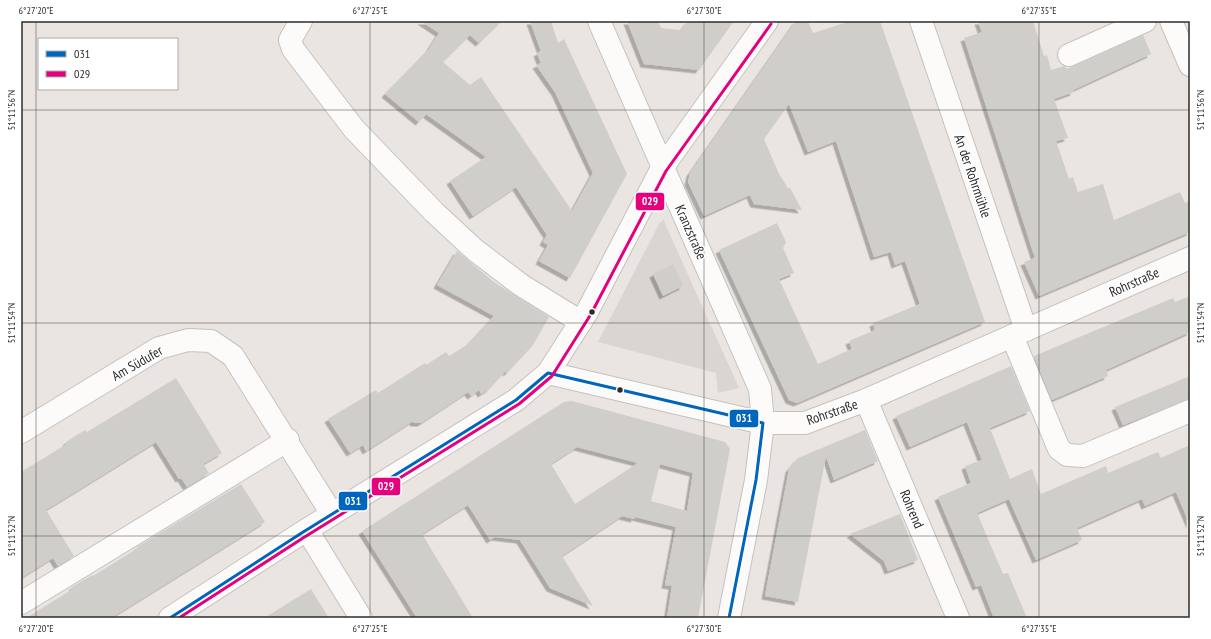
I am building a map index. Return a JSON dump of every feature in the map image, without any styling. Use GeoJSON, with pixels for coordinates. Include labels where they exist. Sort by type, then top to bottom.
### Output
{"type":"FeatureCollection","features":[{"type":"Feature","properties":{"kind":"street"},"geometry":{"type":"LineString","coordinates":[[302,21],[290,40],[293,49],[354,128],[387,165],[475,250],[521,285],[581,322]]}},
{"type":"Feature","properties":{"kind":"street","name":"Kranzstraße"},"geometry":{"type":"LineString","coordinates":[[599,21],[662,168],[760,389],[763,423],[756,480],[729,618]]}},
{"type":"Feature","properties":{"kind":"street"},"geometry":{"type":"LineString","coordinates":[[170,618],[332,514],[516,400],[548,373],[581,322],[662,168],[767,21]]}},
{"type":"Feature","properties":{"kind":"street","name":"An der Rohrmühle"},"geometry":{"type":"LineString","coordinates":[[921,21],[1019,333]]}},
{"type":"Feature","properties":{"kind":"street"},"geometry":{"type":"LineString","coordinates":[[1069,55],[1145,21]]}},
{"type":"Feature","properties":{"kind":"street"},"geometry":{"type":"LineString","coordinates":[[1171,21],[1190,65]]}},
{"type":"Feature","properties":{"kind":"street","name":"Rohrstraße"},"geometry":{"type":"LineString","coordinates":[[548,373],[763,423],[805,423],[866,400],[1190,258]]}},
{"type":"Feature","properties":{"kind":"street"},"geometry":{"type":"LineString","coordinates":[[1019,333],[1059,449],[1068,455],[1083,456],[1190,411]]}},
{"type":"Feature","properties":{"kind":"street","name":"Am Südufer"},"geometry":{"type":"LineString","coordinates":[[21,432],[159,348],[188,340],[211,341],[233,356],[288,440],[332,514]]}},
{"type":"Feature","properties":{"kind":"street","name":"Rohrend"},"geometry":{"type":"LineString","coordinates":[[866,400],[958,618]]}},
{"type":"Feature","properties":{"kind":"street"},"geometry":{"type":"LineString","coordinates":[[21,603],[288,440]]}},
{"type":"Feature","properties":{"kind":"street"},"geometry":{"type":"LineString","coordinates":[[307,530],[361,618]]}},
{"type":"Feature","properties":{"kind":"shaded area"},"geometry":{"type":"Polygon","coordinates":[[[664,219],[739,388],[718,393],[716,373],[598,342],[659,224],[664,219]]]}},
{"type":"Feature","properties":{"kind":"building"},"geometry":{"type":"Polygon","coordinates":[[[421,21],[502,21],[479,43],[470,35],[443,62],[470,85],[481,77],[572,211],[593,173],[555,92],[536,65],[541,63],[537,53],[541,51],[530,21],[551,21],[558,43],[564,39],[627,174],[570,278],[539,261],[548,245],[543,242],[547,235],[516,187],[473,216],[450,181],[486,157],[426,114],[419,122],[385,94],[429,49],[439,33],[421,21]]]}},
{"type":"Feature","properties":{"kind":"building"},"geometry":{"type":"Polygon","coordinates":[[[627,21],[658,21],[661,28],[681,30],[688,21],[734,21],[699,70],[644,64],[627,21]]]}},
{"type":"Feature","properties":{"kind":"building"},"geometry":{"type":"Polygon","coordinates":[[[796,21],[808,21],[813,33],[851,21],[880,21],[985,322],[797,403],[789,400],[719,250],[777,223],[786,242],[783,248],[794,273],[779,279],[818,364],[852,349],[849,341],[875,330],[873,323],[920,304],[905,261],[895,265],[891,252],[874,257],[836,141],[808,152],[789,104],[764,139],[779,174],[788,188],[790,188],[802,210],[754,204],[750,195],[704,216],[688,182],[690,173],[796,21]]]}},
{"type":"Feature","properties":{"kind":"building"},"geometry":{"type":"Polygon","coordinates":[[[978,21],[1033,21],[1044,56],[1047,55],[1051,70],[1064,66],[1067,69],[1143,35],[1151,54],[1073,90],[1074,92],[1054,99],[1068,138],[1056,141],[1069,179],[1073,177],[1078,192],[1103,184],[1114,220],[1180,192],[1185,203],[1190,201],[1190,232],[1039,296],[1024,262],[1035,258],[964,38],[982,32],[978,21]]]}},
{"type":"Feature","properties":{"kind":"building"},"geometry":{"type":"Polygon","coordinates":[[[457,251],[494,282],[549,317],[533,345],[507,373],[506,371],[489,389],[481,394],[479,390],[471,396],[468,392],[421,423],[414,423],[413,421],[366,451],[363,445],[350,453],[328,419],[376,390],[378,393],[425,363],[426,365],[446,352],[449,356],[467,345],[494,316],[437,285],[457,251]]]}},
{"type":"Feature","properties":{"kind":"building"},"geometry":{"type":"Polygon","coordinates":[[[673,264],[683,286],[663,296],[653,274],[673,264]]]}},
{"type":"Feature","properties":{"kind":"building"},"geometry":{"type":"Polygon","coordinates":[[[1190,296],[1190,332],[1106,370],[1108,376],[1052,400],[1034,356],[1173,298],[1175,302],[1190,296]]]}},
{"type":"Feature","properties":{"kind":"building"},"geometry":{"type":"Polygon","coordinates":[[[1011,366],[1030,411],[990,428],[1010,479],[1032,469],[1041,494],[1106,466],[1108,473],[1158,452],[1161,458],[1190,445],[1190,525],[1176,492],[1145,506],[1142,499],[1077,528],[1082,540],[1036,560],[1009,499],[977,513],[1003,574],[1008,573],[1027,618],[994,618],[981,585],[976,587],[938,497],[971,483],[965,466],[982,460],[967,422],[910,447],[896,416],[1011,366]]]}},
{"type":"Feature","properties":{"kind":"building"},"geometry":{"type":"Polygon","coordinates":[[[1190,376],[1190,399],[1123,425],[1115,407],[1190,376]]]}},
{"type":"Feature","properties":{"kind":"building"},"geometry":{"type":"Polygon","coordinates":[[[176,378],[222,453],[203,464],[209,473],[187,487],[181,478],[179,479],[156,442],[46,510],[74,556],[58,566],[53,558],[21,578],[21,472],[67,444],[66,442],[85,430],[87,432],[176,378]]]}},
{"type":"Feature","properties":{"kind":"building"},"geometry":{"type":"Polygon","coordinates":[[[572,401],[725,442],[730,449],[698,618],[667,618],[672,586],[665,585],[676,527],[635,517],[634,519],[622,516],[562,556],[593,606],[550,588],[520,540],[495,537],[490,540],[468,505],[422,534],[473,618],[417,618],[362,531],[564,402],[572,401]],[[577,447],[551,464],[575,504],[638,463],[577,447]],[[660,464],[651,501],[687,511],[693,473],[660,464]]]}},
{"type":"Feature","properties":{"kind":"building"},"geometry":{"type":"Polygon","coordinates":[[[865,430],[878,461],[834,480],[826,456],[798,602],[765,596],[789,469],[798,458],[865,430]]]}},
{"type":"Feature","properties":{"kind":"building"},"geometry":{"type":"Polygon","coordinates":[[[241,484],[265,522],[111,618],[26,618],[73,589],[72,587],[92,575],[93,576],[138,548],[137,547],[241,484]]]}},
{"type":"Feature","properties":{"kind":"building"},"geometry":{"type":"Polygon","coordinates":[[[900,514],[918,560],[888,571],[884,561],[850,534],[900,514]]]}},
{"type":"Feature","properties":{"kind":"building"},"geometry":{"type":"Polygon","coordinates":[[[311,589],[329,618],[264,618],[311,589]]]}},
{"type":"Feature","properties":{"kind":"transit line","name":"029"},"geometry":{"type":"LineString","coordinates":[[179,618],[303,538],[519,404],[552,376],[591,314],[666,171],[771,24]]}},
{"type":"Feature","properties":{"kind":"transit line","name":"031"},"geometry":{"type":"LineString","coordinates":[[170,618],[300,534],[516,400],[548,373],[763,423],[756,480],[729,618]]}}]}
